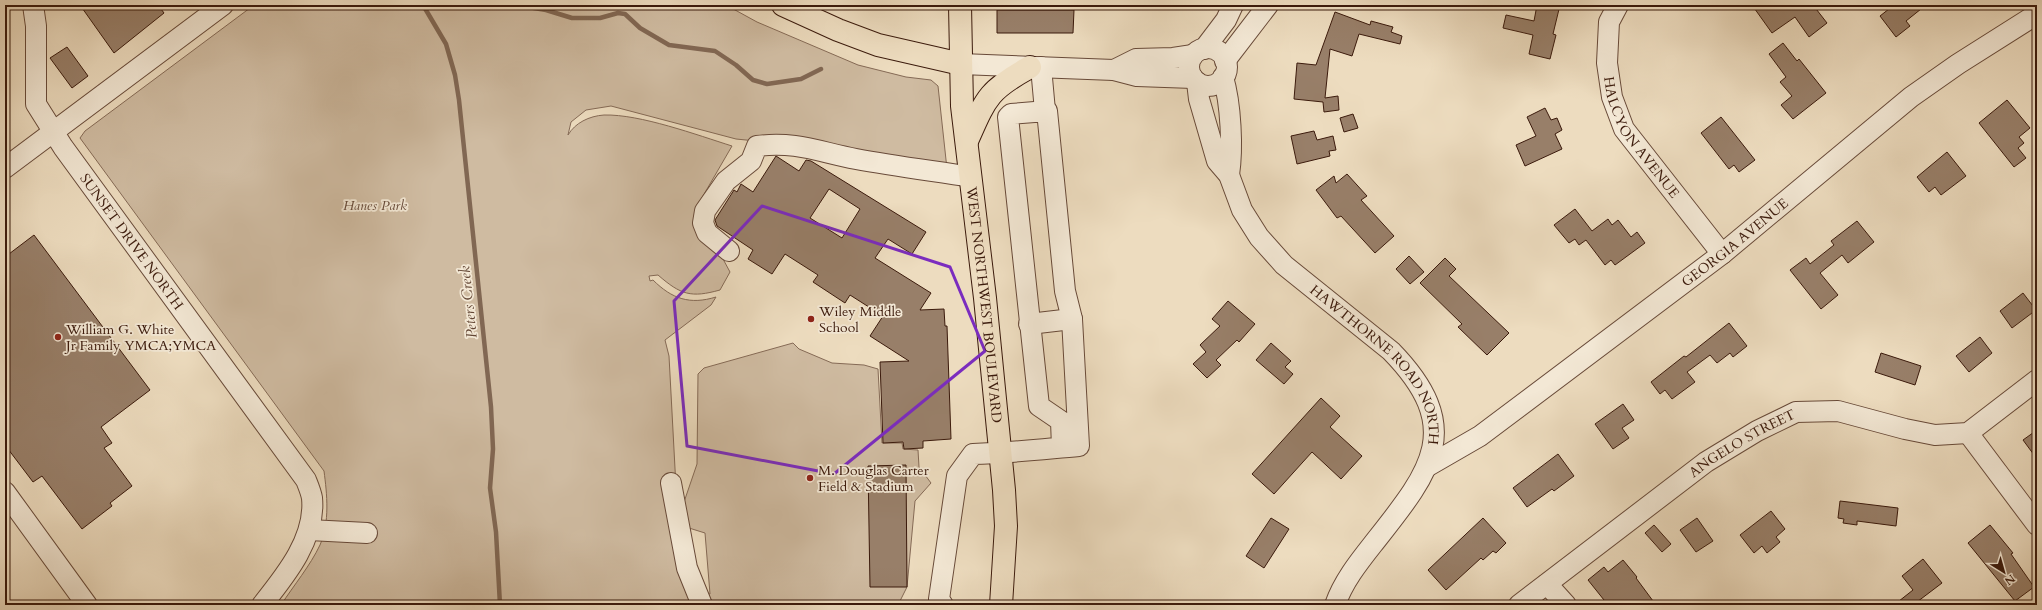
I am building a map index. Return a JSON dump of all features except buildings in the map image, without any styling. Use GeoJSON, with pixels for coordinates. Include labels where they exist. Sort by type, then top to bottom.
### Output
{"type":"FeatureCollection","features":[{"type":"Feature","properties":{"kind":"main road"},"geometry":{"type":"LineString","coordinates":[[784,5],[838,30],[878,45],[961,64]]}},
{"type":"Feature","properties":{"kind":"main road","name":"WEST NORTHWEST BOULEVARD"},"geometry":{"type":"LineString","coordinates":[[960,5],[962,106],[1001,453],[1006,526],[1001,605]]}},
{"type":"Feature","properties":{"kind":"main road"},"geometry":{"type":"LineString","coordinates":[[967,142],[990,94],[1001,84],[1036,67]]}},
{"type":"Feature","properties":{"kind":"street","name":"SUNSET DRIVE NORTH"},"geometry":{"type":"LineString","coordinates":[[33,5],[36,26],[36,104],[52,132],[306,480],[312,497],[309,530],[298,555],[262,605]]}},
{"type":"Feature","properties":{"kind":"street"},"geometry":{"type":"LineString","coordinates":[[5,168],[223,5]]}},
{"type":"Feature","properties":{"kind":"street"},"geometry":{"type":"LineString","coordinates":[[1195,80],[1189,66],[1226,20],[1233,5]]}},
{"type":"Feature","properties":{"kind":"street"},"geometry":{"type":"LineString","coordinates":[[961,64],[1114,70],[1137,76],[1195,80],[1208,86],[1219,82],[1224,69],[1268,5]]}},
{"type":"Feature","properties":{"kind":"street","name":"HALCYON AVENUE"},"geometry":{"type":"LineString","coordinates":[[1618,5],[1609,22],[1606,63],[1612,97],[1624,129],[1722,254]]}},
{"type":"Feature","properties":{"kind":"street","name":"GEORGIA AVENUE"},"geometry":{"type":"LineString","coordinates":[[1428,466],[1480,436],[1722,254],[1911,97],[1958,64],[2037,14]]}},
{"type":"Feature","properties":{"kind":"street"},"geometry":{"type":"LineString","coordinates":[[1114,70],[1136,59],[1173,58],[1215,50],[1223,56],[1224,69]]}},
{"type":"Feature","properties":{"kind":"street"},"geometry":{"type":"LineString","coordinates":[[1036,67],[1044,111],[1047,111],[1065,290],[1072,319],[1071,447]]}},
{"type":"Feature","properties":{"kind":"street","name":"HAWTHORNE ROAD NORTH"},"geometry":{"type":"LineString","coordinates":[[1224,69],[1229,96],[1232,157],[1229,175]]}},
{"type":"Feature","properties":{"kind":"street","name":"HAWTHORNE ROAD NORTH"},"geometry":{"type":"LineString","coordinates":[[1195,80],[1217,161],[1229,175],[1242,210],[1271,251],[1284,265],[1391,351],[1414,376],[1426,398],[1432,417],[1434,444],[1428,466],[1414,490],[1350,574],[1335,605]]}},
{"type":"Feature","properties":{"kind":"street"},"geometry":{"type":"LineString","coordinates":[[1044,111],[1011,114],[1008,117],[1039,406],[1061,421],[1071,447]]}},
{"type":"Feature","properties":{"kind":"street"},"geometry":{"type":"LineString","coordinates":[[729,251],[707,233],[703,223],[705,211],[726,181],[751,161],[757,146],[777,143],[792,144],[856,159],[971,177]]}},
{"type":"Feature","properties":{"kind":"street"},"geometry":{"type":"LineString","coordinates":[[1029,324],[1072,319]]}},
{"type":"Feature","properties":{"kind":"street"},"geometry":{"type":"LineString","coordinates":[[2037,380],[1968,433],[2037,525]]}},
{"type":"Feature","properties":{"kind":"street","name":"ANGELO STREET"},"geometry":{"type":"LineString","coordinates":[[1519,605],[1706,462],[1757,431],[1796,412],[1838,411],[1905,429],[1935,435],[1968,433]]}},
{"type":"Feature","properties":{"kind":"street"},"geometry":{"type":"LineString","coordinates":[[943,605],[939,599],[957,476],[973,454],[1071,447]]}},
{"type":"Feature","properties":{"kind":"street"},"geometry":{"type":"LineString","coordinates":[[671,483],[687,568],[702,605]]}},
{"type":"Feature","properties":{"kind":"street"},"geometry":{"type":"LineString","coordinates":[[5,492],[78,601]]}},
{"type":"Feature","properties":{"kind":"street"},"geometry":{"type":"LineString","coordinates":[[309,530],[368,533]]}},
{"type":"Feature","properties":{"kind":"street"},"geometry":{"type":"LineString","coordinates":[[1547,584],[1566,605]]}},
{"type":"Feature","properties":{"kind":"highlighted area"},"geometry":{"type":"Polygon","coordinates":[[[762,206],[950,267],[985,351],[834,474],[687,446],[674,301],[762,206]]]}},
{"type":"Feature","properties":{"kind":"green space","name":"Hanes Park"},"geometry":{"type":"Polygon","coordinates":[[[254,5],[726,5],[757,22],[858,65],[906,77],[931,80],[938,86],[947,169],[736,139],[611,106],[586,110],[571,122],[568,135],[574,127],[583,121],[604,115],[651,121],[732,146],[696,208],[706,241],[723,259],[730,272],[720,290],[701,294],[687,293],[673,287],[658,275],[649,276],[650,281],[653,280],[667,292],[682,299],[698,300],[716,297],[711,305],[665,340],[669,356],[677,506],[703,605],[281,605],[312,560],[323,536],[327,508],[324,471],[80,138],[85,131],[254,5]]]}},
{"type":"Feature","properties":{"kind":"green space","name":"M. Douglas Carter Field & Stadium"},"geometry":{"type":"Polygon","coordinates":[[[793,343],[799,349],[832,363],[864,365],[878,369],[882,443],[902,443],[903,449],[918,450],[919,467],[931,483],[915,501],[907,587],[898,605],[708,605],[707,594],[710,594],[705,533],[689,528],[684,502],[697,464],[698,374],[704,368],[793,343]]]}},
{"type":"Feature","properties":{"kind":"waterway","name":"Peters Creek"},"geometry":{"type":"LineString","coordinates":[[423,5],[446,44],[455,75],[459,100],[491,407],[493,449],[490,488],[496,532],[500,605]]}},
{"type":"Feature","properties":{"kind":"waterway"},"geometry":{"type":"LineString","coordinates":[[516,5],[546,10],[572,18],[600,18],[618,13],[625,14],[640,28],[669,45],[715,51],[736,65],[753,80],[767,84],[801,79],[821,69]]}},
{"type":"Feature","properties":{"kind":"place","name":"Wiley Middle School"},"geometry":{"type":"Point","coordinates":[811,319]}},
{"type":"Feature","properties":{"kind":"place","name":"William G. White Jr Family YMCA;YMCA"},"geometry":{"type":"Point","coordinates":[58,337]}},
{"type":"Feature","properties":{"kind":"place","name":"M. Douglas Carter Field & Stadium"},"geometry":{"type":"Point","coordinates":[810,478]}}]}
